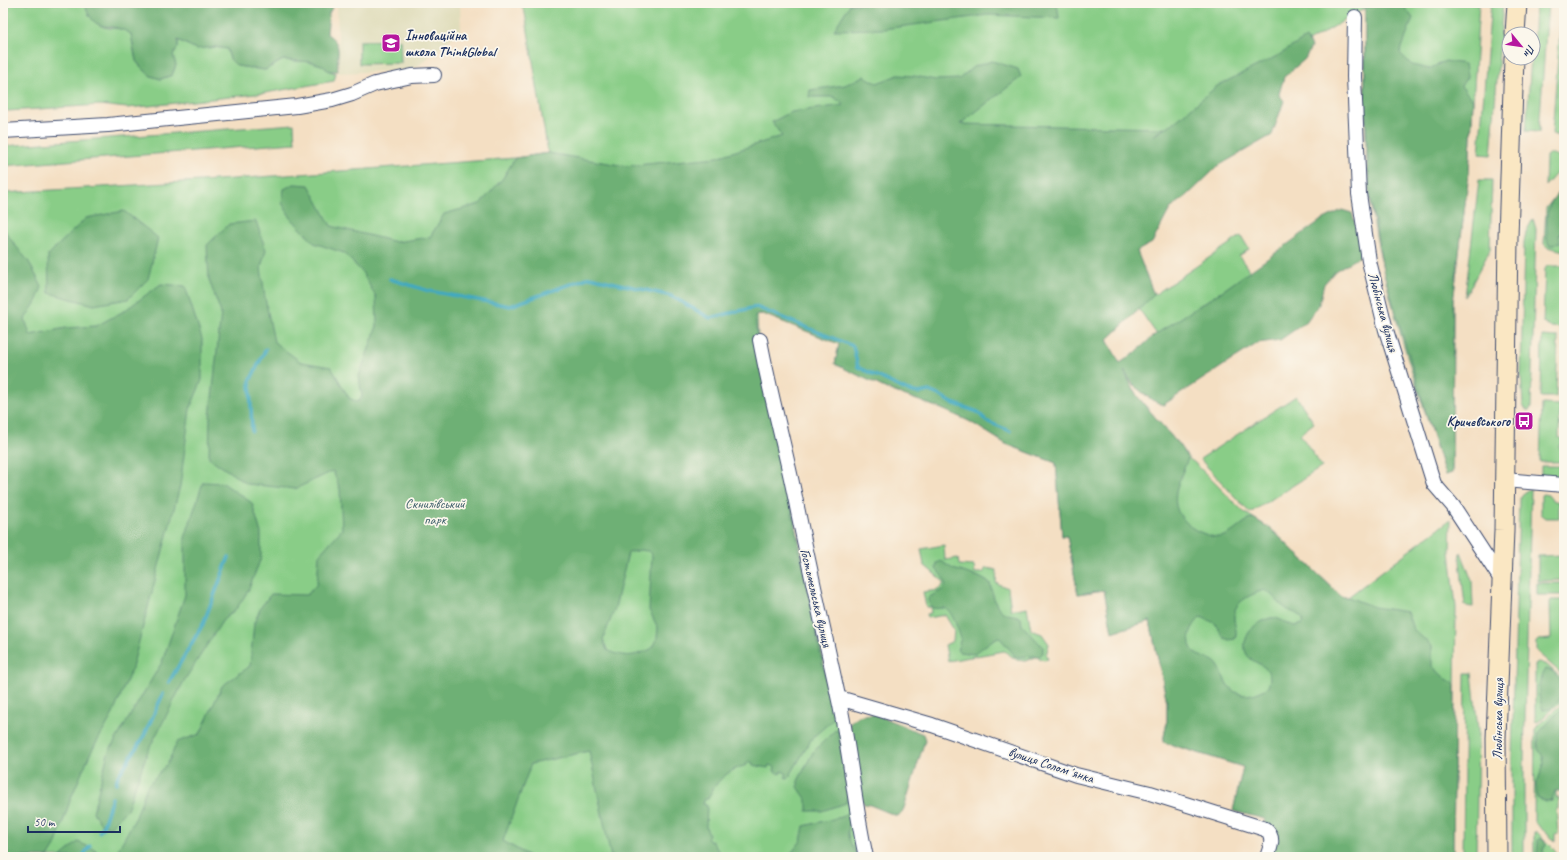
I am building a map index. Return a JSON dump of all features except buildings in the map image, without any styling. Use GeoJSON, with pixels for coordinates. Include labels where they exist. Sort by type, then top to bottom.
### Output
{"type":"FeatureCollection","features":[{"type":"Feature","properties":{"kind":"main road"},"geometry":{"type":"LineString","coordinates":[[1516,26],[1517,3]]}},
{"type":"Feature","properties":{"kind":"main road","name":"Любінська вулиця"},"geometry":{"type":"LineString","coordinates":[[1497,857],[1496,738],[1502,581],[1508,237],[1514,66]]}},
{"type":"Feature","properties":{"kind":"street","name":"Любінська вулиця"},"geometry":{"type":"LineString","coordinates":[[1355,17],[1354,77],[1359,194],[1369,261],[1384,322],[1434,484],[1453,506],[1502,581]]}},
{"type":"Feature","properties":{"kind":"street"},"geometry":{"type":"LineString","coordinates":[[3,131],[108,125],[297,106],[332,100],[352,94],[375,84],[412,76],[434,75]]}},
{"type":"Feature","properties":{"kind":"street","name":"Гостомельська вулиця"},"geometry":{"type":"LineString","coordinates":[[760,340],[772,402],[796,501],[804,546],[839,698],[858,823],[866,857]]}},
{"type":"Feature","properties":{"kind":"street"},"geometry":{"type":"LineString","coordinates":[[1504,480],[1564,485]]}},
{"type":"Feature","properties":{"kind":"street","name":"вулиця Соломʼянка"},"geometry":{"type":"LineString","coordinates":[[839,698],[932,725],[1076,775],[1150,794],[1265,829],[1272,837],[1272,843],[1267,857]]}},
{"type":"Feature","properties":{"kind":"shaded area","name":"Інноваційна школа ThinkGlobal"},"geometry":{"type":"Polygon","coordinates":[[[337,3],[460,3],[461,30],[413,70],[339,73],[337,3]]]}},
{"type":"Feature","properties":{"kind":"green space"},"geometry":{"type":"Polygon","coordinates":[[[5,3],[84,3],[91,17],[100,25],[108,28],[121,29],[131,34],[136,61],[151,76],[161,79],[172,75],[176,65],[172,55],[178,47],[178,40],[196,47],[227,49],[230,59],[237,66],[265,70],[283,60],[312,62],[322,65],[329,71],[336,73],[334,81],[265,93],[127,108],[100,105],[8,111],[3,108],[3,20],[5,3]]]}},
{"type":"Feature","properties":{"kind":"green space"},"geometry":{"type":"Polygon","coordinates":[[[84,3],[335,3],[329,13],[327,34],[336,42],[338,50],[338,71],[329,71],[322,65],[312,62],[283,60],[265,70],[237,66],[230,59],[227,49],[216,47],[196,49],[178,40],[178,47],[173,55],[176,65],[172,75],[161,79],[151,76],[136,61],[131,34],[123,30],[98,24],[89,14],[84,3]]]}},
{"type":"Feature","properties":{"kind":"green space","name":"Скнилівський парк"},"geometry":{"type":"Polygon","coordinates":[[[520,3],[1479,3],[1469,172],[1453,302],[1452,473],[1445,475],[1411,369],[1390,297],[1374,225],[1369,189],[1366,144],[1365,8],[1164,128],[1104,171],[1154,295],[1241,236],[1249,249],[1239,256],[1251,273],[1197,307],[1158,336],[1139,309],[1107,340],[1137,396],[1179,445],[1188,458],[1195,463],[1244,512],[1271,529],[1342,597],[1348,597],[1451,519],[1450,551],[1456,607],[1453,857],[1267,824],[1265,819],[1233,811],[1243,767],[1163,742],[1167,721],[1167,702],[1150,621],[1112,632],[1104,590],[1078,594],[1067,536],[1062,536],[1056,463],[1006,444],[969,421],[942,409],[887,389],[835,364],[839,344],[763,314],[757,315],[758,337],[825,668],[840,724],[863,857],[3,857],[3,193],[233,179],[515,158],[548,153],[525,13],[520,3]]]}},
{"type":"Feature","properties":{"kind":"green space"},"geometry":{"type":"Polygon","coordinates":[[[1057,3],[1059,18],[988,15],[883,29],[834,30],[850,4],[1057,3]]]}},
{"type":"Feature","properties":{"kind":"green space"},"geometry":{"type":"Polygon","coordinates":[[[1380,3],[1401,3],[1413,18],[1400,53],[1412,65],[1429,69],[1445,61],[1465,64],[1467,77],[1461,86],[1473,100],[1469,172],[1453,302],[1452,473],[1445,475],[1383,270],[1369,189],[1365,98],[1365,8],[1380,3]]]}},
{"type":"Feature","properties":{"kind":"green space"},"geometry":{"type":"Polygon","coordinates":[[[1491,3],[1503,3],[1491,155],[1479,154],[1491,3]]]}},
{"type":"Feature","properties":{"kind":"green space"},"geometry":{"type":"Polygon","coordinates":[[[1535,3],[1548,3],[1539,132],[1526,131],[1530,66],[1541,66],[1541,26],[1534,26],[1535,3]]]}},
{"type":"Feature","properties":{"kind":"green space"},"geometry":{"type":"Polygon","coordinates":[[[1562,3],[1564,3],[1564,137],[1552,134],[1562,3]]]}},
{"type":"Feature","properties":{"kind":"green space","name":"Скнилівський парк"},"geometry":{"type":"Polygon","coordinates":[[[1306,38],[1311,47],[1305,59],[1284,77],[1279,94],[1284,101],[1272,135],[1218,166],[1188,195],[1170,209],[1152,243],[1137,251],[1154,295],[1107,340],[1120,363],[1135,353],[1153,336],[1225,289],[1320,221],[1342,210],[1352,213],[1362,246],[1360,256],[1335,271],[1324,284],[1319,304],[1306,322],[1280,340],[1258,343],[1163,405],[1152,400],[1134,386],[1124,371],[1137,396],[1179,445],[1188,458],[1176,491],[1175,499],[1179,514],[1190,526],[1206,534],[1221,537],[1232,532],[1253,518],[1271,529],[1342,597],[1348,597],[1374,607],[1407,612],[1413,629],[1432,646],[1432,666],[1445,678],[1455,684],[1453,857],[1271,857],[1265,819],[1233,811],[1243,767],[1163,742],[1167,721],[1167,702],[1150,621],[1112,632],[1104,590],[1078,594],[1067,536],[1062,536],[1056,463],[1006,444],[969,421],[942,409],[887,389],[835,364],[839,344],[763,314],[757,314],[755,317],[757,337],[823,667],[836,717],[812,738],[788,779],[785,777],[787,774],[782,771],[780,774],[774,771],[775,767],[769,765],[768,768],[753,765],[752,762],[747,762],[747,765],[728,773],[719,781],[708,799],[705,799],[703,804],[707,805],[706,827],[709,835],[707,837],[710,842],[712,841],[719,852],[719,857],[611,857],[589,751],[531,764],[503,841],[531,857],[114,857],[136,817],[147,786],[168,763],[177,742],[200,734],[222,686],[250,666],[254,623],[261,607],[271,594],[307,595],[317,584],[319,555],[342,529],[340,489],[333,471],[295,489],[247,484],[209,458],[210,417],[221,313],[209,280],[207,245],[229,224],[256,221],[266,250],[261,267],[265,298],[274,342],[301,362],[331,367],[349,398],[358,402],[362,397],[359,376],[377,326],[376,297],[362,272],[344,253],[314,243],[291,218],[282,203],[284,189],[294,184],[309,185],[331,226],[396,242],[430,237],[444,214],[480,204],[503,178],[515,158],[548,153],[626,166],[717,157],[782,136],[772,122],[791,112],[844,105],[834,97],[809,97],[810,90],[845,85],[864,76],[877,83],[898,75],[936,80],[959,79],[973,67],[992,61],[1018,69],[1021,77],[960,124],[1164,128],[1153,136],[1176,121],[1217,86],[1279,55],[1306,38]],[[640,550],[628,553],[615,608],[603,639],[607,650],[629,656],[651,649],[657,638],[658,628],[649,610],[652,555],[648,551],[640,550]],[[1264,590],[1244,599],[1237,607],[1234,617],[1236,631],[1235,639],[1229,640],[1224,638],[1215,623],[1201,617],[1194,625],[1189,639],[1195,653],[1217,664],[1224,679],[1231,689],[1246,695],[1257,693],[1268,687],[1270,680],[1268,671],[1262,665],[1251,659],[1245,651],[1245,641],[1252,628],[1263,621],[1272,618],[1279,619],[1295,626],[1302,624],[1303,619],[1286,609],[1264,590]]]}},
{"type":"Feature","properties":{"kind":"green space"},"geometry":{"type":"Polygon","coordinates":[[[400,40],[401,63],[359,64],[359,41],[400,40]]]}},
{"type":"Feature","properties":{"kind":"green space"},"geometry":{"type":"Polygon","coordinates":[[[294,124],[295,143],[3,166],[3,146],[294,124]]]}},
{"type":"Feature","properties":{"kind":"green space"},"geometry":{"type":"Polygon","coordinates":[[[1553,154],[1561,159],[1563,166],[1545,186],[1546,156],[1553,154]]]}},
{"type":"Feature","properties":{"kind":"green space"},"geometry":{"type":"Polygon","coordinates":[[[1479,180],[1492,180],[1490,250],[1465,297],[1479,180]]]}},
{"type":"Feature","properties":{"kind":"green space"},"geometry":{"type":"Polygon","coordinates":[[[1564,185],[1564,251],[1547,247],[1544,244],[1546,208],[1564,185]]]}},
{"type":"Feature","properties":{"kind":"green space"},"geometry":{"type":"Polygon","coordinates":[[[1564,186],[1564,231],[1559,235],[1560,242],[1555,245],[1549,245],[1547,240],[1548,211],[1553,200],[1564,186]]]}},
{"type":"Feature","properties":{"kind":"green space"},"geometry":{"type":"Polygon","coordinates":[[[124,211],[158,238],[148,279],[128,299],[94,305],[49,293],[48,255],[86,218],[124,211]]]}},
{"type":"Feature","properties":{"kind":"green space"},"geometry":{"type":"Polygon","coordinates":[[[1533,219],[1536,229],[1531,408],[1529,411],[1525,409],[1523,405],[1521,374],[1524,242],[1526,232],[1533,219]]]}},
{"type":"Feature","properties":{"kind":"green space"},"geometry":{"type":"Polygon","coordinates":[[[3,228],[29,262],[42,287],[36,302],[25,319],[30,335],[66,328],[96,326],[124,311],[161,284],[185,286],[202,339],[202,380],[190,409],[180,486],[132,668],[113,714],[90,754],[71,798],[55,846],[48,857],[3,857],[3,228]]]}},
{"type":"Feature","properties":{"kind":"green space"},"geometry":{"type":"Polygon","coordinates":[[[1547,266],[1564,266],[1562,308],[1564,328],[1550,327],[1543,323],[1545,269],[1547,266]]]}},
{"type":"Feature","properties":{"kind":"green space"},"geometry":{"type":"Polygon","coordinates":[[[1542,336],[1558,337],[1556,397],[1541,397],[1542,336]]]}},
{"type":"Feature","properties":{"kind":"green space"},"geometry":{"type":"Polygon","coordinates":[[[1296,396],[1314,423],[1300,434],[1322,467],[1250,513],[1200,459],[1296,396]]]}},
{"type":"Feature","properties":{"kind":"green space"},"geometry":{"type":"Polygon","coordinates":[[[1542,404],[1560,405],[1559,438],[1562,439],[1559,448],[1564,448],[1564,462],[1540,462],[1542,404]]]}},
{"type":"Feature","properties":{"kind":"green space"},"geometry":{"type":"Polygon","coordinates":[[[1541,466],[1564,466],[1564,479],[1541,478],[1541,466]]]}},
{"type":"Feature","properties":{"kind":"green space"},"geometry":{"type":"Polygon","coordinates":[[[203,482],[223,483],[252,503],[261,533],[261,558],[248,591],[237,608],[223,620],[184,681],[148,751],[127,809],[110,827],[100,823],[93,812],[108,753],[162,662],[185,595],[185,538],[203,482]]]}},
{"type":"Feature","properties":{"kind":"green space"},"geometry":{"type":"Polygon","coordinates":[[[1530,489],[1524,758],[1524,857],[1512,857],[1512,756],[1519,500],[1524,492],[1530,489]]]}},
{"type":"Feature","properties":{"kind":"green space"},"geometry":{"type":"Polygon","coordinates":[[[1541,495],[1548,495],[1552,500],[1559,502],[1559,518],[1546,518],[1541,514],[1541,495]]]}},
{"type":"Feature","properties":{"kind":"green space"},"geometry":{"type":"Polygon","coordinates":[[[944,545],[945,560],[958,558],[959,565],[974,566],[975,573],[983,573],[986,568],[997,570],[996,583],[1008,588],[1011,610],[1027,607],[1031,630],[1042,634],[1049,644],[1046,655],[1048,659],[1044,660],[1036,657],[1025,661],[1017,660],[1004,651],[948,661],[945,645],[953,641],[954,630],[945,615],[927,618],[926,614],[931,613],[930,607],[926,607],[923,592],[941,588],[944,582],[924,565],[921,549],[944,545]]]}},
{"type":"Feature","properties":{"kind":"green space"},"geometry":{"type":"Polygon","coordinates":[[[1461,552],[1472,581],[1473,607],[1465,606],[1460,561],[1461,552]]]}},
{"type":"Feature","properties":{"kind":"green space"},"geometry":{"type":"Polygon","coordinates":[[[1564,555],[1564,580],[1538,581],[1538,556],[1564,555]]]}},
{"type":"Feature","properties":{"kind":"green space"},"geometry":{"type":"Polygon","coordinates":[[[941,561],[953,569],[979,577],[990,583],[994,599],[1000,610],[1021,618],[1022,625],[1043,647],[1043,653],[1040,656],[1016,657],[999,637],[974,654],[960,652],[957,650],[961,638],[950,613],[945,608],[932,608],[929,603],[929,597],[944,589],[945,586],[944,579],[936,569],[937,563],[941,561]]]}},
{"type":"Feature","properties":{"kind":"green space"},"geometry":{"type":"Polygon","coordinates":[[[1537,583],[1564,583],[1564,595],[1537,595],[1537,583]]]}},
{"type":"Feature","properties":{"kind":"green space"},"geometry":{"type":"Polygon","coordinates":[[[1551,600],[1564,600],[1564,676],[1536,651],[1536,642],[1538,640],[1551,639],[1551,600]]]}},
{"type":"Feature","properties":{"kind":"green space"},"geometry":{"type":"Polygon","coordinates":[[[1539,662],[1547,665],[1564,680],[1564,699],[1538,722],[1535,721],[1535,665],[1539,662]]]}},
{"type":"Feature","properties":{"kind":"green space"},"geometry":{"type":"Polygon","coordinates":[[[1546,669],[1552,671],[1564,683],[1564,695],[1550,709],[1543,710],[1539,689],[1541,679],[1546,669]]]}},
{"type":"Feature","properties":{"kind":"green space"},"geometry":{"type":"Polygon","coordinates":[[[1465,673],[1472,673],[1478,729],[1476,857],[1463,857],[1465,673]]]}},
{"type":"Feature","properties":{"kind":"green space"},"geometry":{"type":"Polygon","coordinates":[[[1564,703],[1564,792],[1556,792],[1556,798],[1558,798],[1558,809],[1556,809],[1558,833],[1555,834],[1555,841],[1534,822],[1535,730],[1538,725],[1564,703]]]}},
{"type":"Feature","properties":{"kind":"green space"},"geometry":{"type":"Polygon","coordinates":[[[1564,709],[1564,782],[1559,790],[1555,791],[1552,801],[1546,802],[1537,798],[1536,785],[1544,764],[1543,757],[1538,749],[1538,734],[1555,715],[1564,709]]]}},
{"type":"Feature","properties":{"kind":"green space"},"geometry":{"type":"Polygon","coordinates":[[[874,714],[923,734],[925,740],[904,808],[901,814],[897,816],[864,804],[861,799],[849,724],[854,718],[874,714]]]}},
{"type":"Feature","properties":{"kind":"green space"},"geometry":{"type":"Polygon","coordinates":[[[836,729],[838,730],[848,796],[846,803],[822,811],[807,811],[807,800],[798,787],[798,781],[813,752],[836,729]]]}},
{"type":"Feature","properties":{"kind":"green space"},"geometry":{"type":"Polygon","coordinates":[[[847,813],[850,815],[848,836],[858,857],[788,857],[801,841],[804,826],[841,817],[847,813]]]}},
{"type":"Feature","properties":{"kind":"green space"},"geometry":{"type":"Polygon","coordinates":[[[1534,832],[1537,832],[1556,851],[1556,857],[1534,857],[1534,832]]]}},
{"type":"Feature","properties":{"kind":"green space"},"geometry":{"type":"Polygon","coordinates":[[[1541,838],[1545,840],[1546,845],[1543,850],[1545,857],[1537,857],[1538,839],[1541,838]]]}},
{"type":"Feature","properties":{"kind":"green space"},"geometry":{"type":"Polygon","coordinates":[[[78,842],[96,850],[96,857],[60,857],[78,842]]]}},
{"type":"Feature","properties":{"kind":"waterway"},"geometry":{"type":"LineString","coordinates":[[390,279],[429,291],[510,306],[590,277],[671,296],[710,318],[756,307],[853,346],[858,367],[908,391],[919,393],[929,391],[941,396],[952,403],[978,412],[986,421],[1010,431]]}},
{"type":"Feature","properties":{"kind":"waterway"},"geometry":{"type":"LineString","coordinates":[[252,431],[250,381],[266,349]]}},
{"type":"Feature","properties":{"kind":"waterway"},"geometry":{"type":"LineString","coordinates":[[169,682],[203,624],[229,557]]}},
{"type":"Feature","properties":{"kind":"waterway"},"geometry":{"type":"LineString","coordinates":[[116,783],[118,776],[143,738],[163,694]]}},
{"type":"Feature","properties":{"kind":"waterway"},"geometry":{"type":"LineString","coordinates":[[99,832],[102,829],[112,798]]}},
{"type":"Feature","properties":{"kind":"waterway"},"geometry":{"type":"LineString","coordinates":[[82,857],[90,846]]}},
{"type":"Feature","properties":{"kind":"place","name":"Інноваційна школа ThinkGlobal"},"geometry":{"type":"Point","coordinates":[391,43]}},
{"type":"Feature","properties":{"kind":"place","name":"Кричевського"},"geometry":{"type":"Point","coordinates":[1524,421]}}]}
